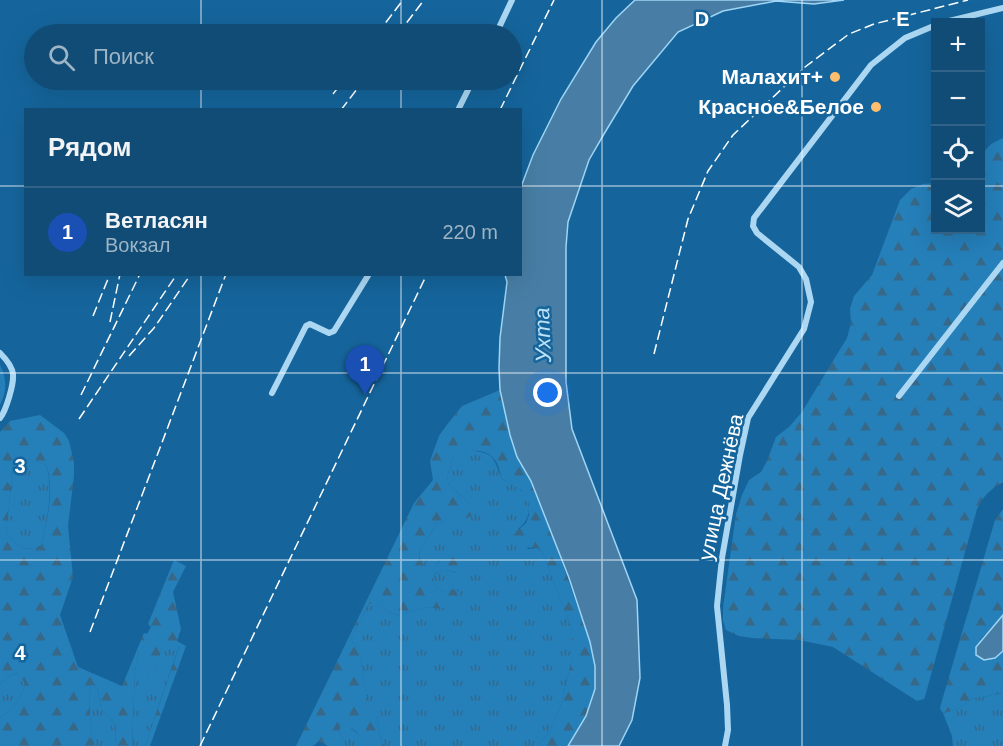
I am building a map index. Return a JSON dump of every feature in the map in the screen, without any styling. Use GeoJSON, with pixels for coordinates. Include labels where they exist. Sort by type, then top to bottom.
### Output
{"type":"FeatureCollection","features":[{"type":"Feature","properties":{"kind":"street"},"geometry":{"type":"LineString","coordinates":[[501,24],[512,0]]}},
{"type":"Feature","properties":{"kind":"street"},"geometry":{"type":"LineString","coordinates":[[962,18],[1003,8]]}},
{"type":"Feature","properties":{"kind":"street","name":"улица Дежнёва"},"geometry":{"type":"LineString","coordinates":[[725,746],[728,730],[727,705],[717,606],[722,558],[740,454],[748,418],[804,329],[811,302],[806,279],[799,267],[754,229],[753,221],[755,215],[867,69],[899,42],[931,27]]}},
{"type":"Feature","properties":{"kind":"street"},"geometry":{"type":"LineString","coordinates":[[459,108],[468,90]]}},
{"type":"Feature","properties":{"kind":"street"},"geometry":{"type":"LineString","coordinates":[[899,396],[1003,263]]}},
{"type":"Feature","properties":{"kind":"street"},"geometry":{"type":"LineString","coordinates":[[272,393],[306,326],[310,324],[329,333],[334,331],[368,276]]}},
{"type":"Feature","properties":{"kind":"street"},"geometry":{"type":"LineString","coordinates":[[0,353],[9,364],[14,377],[4,413],[0,418]]}},
{"type":"Feature","properties":{"kind":"green space"},"geometry":{"type":"Polygon","coordinates":[[[1003,138],[1003,482],[988,493],[977,509],[926,693],[924,699],[917,701],[833,647],[799,640],[739,636],[726,630],[723,608],[736,514],[742,495],[749,480],[761,472],[776,437],[789,427],[802,412],[847,338],[851,323],[850,309],[854,296],[872,275],[900,200],[911,189],[931,183],[931,234],[985,234],[985,151],[991,144],[1003,138]]]}},
{"type":"Feature","properties":{"kind":"green space"},"geometry":{"type":"Polygon","coordinates":[[[0,365],[5,385],[0,405],[0,365]]]}},
{"type":"Feature","properties":{"kind":"green space"},"geometry":{"type":"Polygon","coordinates":[[[500,390],[517,457],[531,481],[590,642],[595,666],[595,689],[586,716],[568,746],[536,746],[548,734],[560,708],[572,659],[572,630],[543,553],[538,548],[517,547],[512,543],[512,535],[526,523],[529,504],[521,490],[502,479],[497,464],[491,456],[481,451],[470,451],[454,455],[447,478],[449,485],[474,507],[474,513],[461,520],[437,523],[419,555],[426,567],[449,557],[462,558],[467,565],[463,572],[445,570],[433,576],[434,585],[437,588],[445,592],[453,589],[459,592],[461,599],[454,605],[442,608],[428,607],[397,615],[377,603],[369,604],[351,638],[360,654],[367,695],[377,714],[380,737],[384,746],[366,746],[353,729],[341,725],[339,732],[345,746],[328,746],[319,741],[313,746],[296,746],[414,503],[433,480],[430,461],[439,436],[462,406],[500,390]]]}},
{"type":"Feature","properties":{"kind":"green space"},"geometry":{"type":"Polygon","coordinates":[[[40,415],[64,433],[69,441],[74,462],[68,526],[73,577],[60,615],[78,667],[122,686],[144,633],[147,634],[151,627],[148,624],[174,560],[186,566],[173,592],[181,629],[177,641],[186,646],[150,746],[145,746],[179,647],[165,639],[151,683],[146,670],[146,651],[139,651],[135,670],[132,746],[115,746],[116,726],[101,708],[97,686],[91,684],[89,704],[93,746],[0,746],[0,718],[19,698],[25,683],[18,673],[11,675],[0,684],[0,432],[10,421],[40,415]],[[17,459],[13,469],[6,533],[17,545],[29,549],[41,546],[50,494],[49,473],[46,465],[32,460],[17,459]]]}},
{"type":"Feature","properties":{"kind":"green space"},"geometry":{"type":"Polygon","coordinates":[[[466,450],[482,452],[491,457],[502,479],[519,489],[527,498],[528,515],[518,529],[528,549],[538,548],[543,553],[572,630],[572,659],[560,708],[548,734],[536,746],[384,746],[380,737],[377,715],[369,703],[360,655],[351,638],[369,604],[376,602],[387,611],[397,615],[428,607],[441,608],[445,592],[436,587],[433,576],[444,570],[456,573],[440,560],[433,567],[426,567],[419,555],[423,544],[437,523],[461,520],[474,507],[449,485],[447,478],[454,455],[466,450]]]}},
{"type":"Feature","properties":{"kind":"green space"},"geometry":{"type":"Polygon","coordinates":[[[17,459],[32,460],[46,465],[48,474],[49,506],[41,546],[35,548],[21,547],[6,533],[13,469],[17,459]]]}},
{"type":"Feature","properties":{"kind":"green space"},"geometry":{"type":"Polygon","coordinates":[[[1003,509],[1003,615],[980,640],[995,658],[1003,651],[1003,693],[972,699],[958,709],[943,713],[940,709],[941,704],[995,520],[1003,509]]]}},
{"type":"Feature","properties":{"kind":"green space"},"geometry":{"type":"Polygon","coordinates":[[[165,638],[179,646],[145,746],[132,746],[135,670],[139,651],[146,651],[146,670],[151,682],[165,638]]]}},
{"type":"Feature","properties":{"kind":"green space"},"geometry":{"type":"Polygon","coordinates":[[[19,673],[25,683],[22,694],[0,718],[0,684],[11,675],[19,673]]]}},
{"type":"Feature","properties":{"kind":"green space"},"geometry":{"type":"Polygon","coordinates":[[[91,684],[97,686],[101,708],[116,726],[115,746],[93,746],[89,704],[91,684]]]}},
{"type":"Feature","properties":{"kind":"green space"},"geometry":{"type":"Polygon","coordinates":[[[1003,693],[1003,746],[953,746],[952,736],[943,713],[958,709],[972,699],[1003,693]]]}},
{"type":"Feature","properties":{"kind":"green space"},"geometry":{"type":"Polygon","coordinates":[[[340,725],[347,725],[362,737],[366,746],[345,746],[339,732],[340,725]]]}},
{"type":"Feature","properties":{"kind":"water","name":"Ухта"},"geometry":{"type":"Polygon","coordinates":[[[635,0],[844,0],[814,4],[776,1],[723,11],[678,32],[633,86],[589,160],[568,222],[566,382],[572,429],[637,600],[640,678],[632,720],[619,746],[568,746],[586,716],[595,689],[595,666],[590,642],[569,578],[531,481],[517,457],[510,435],[500,390],[500,338],[507,282],[505,276],[522,276],[522,184],[533,155],[561,99],[596,42],[635,0]]]}},
{"type":"Feature","properties":{"kind":"water"},"geometry":{"type":"Polygon","coordinates":[[[1003,615],[1003,651],[995,658],[984,660],[976,655],[976,647],[1003,615]]]}},
{"type":"Feature","properties":{"kind":"railway"},"geometry":{"type":"LineString","coordinates":[[385,24],[403,0]]}},
{"type":"Feature","properties":{"kind":"railway"},"geometry":{"type":"LineString","coordinates":[[406,24],[424,0]]}},
{"type":"Feature","properties":{"kind":"railway"},"geometry":{"type":"LineString","coordinates":[[522,65],[554,0]]}},
{"type":"Feature","properties":{"kind":"railway"},"geometry":{"type":"LineString","coordinates":[[654,354],[688,219],[708,171],[733,135],[805,67],[849,34],[874,24],[968,0]]}},
{"type":"Feature","properties":{"kind":"railway"},"geometry":{"type":"LineString","coordinates":[[333,94],[336,90]]}},
{"type":"Feature","properties":{"kind":"railway"},"geometry":{"type":"LineString","coordinates":[[343,108],[356,90]]}},
{"type":"Feature","properties":{"kind":"railway"},"geometry":{"type":"LineString","coordinates":[[501,108],[510,90]]}},
{"type":"Feature","properties":{"kind":"railway"},"geometry":{"type":"LineString","coordinates":[[93,316],[109,276]]}},
{"type":"Feature","properties":{"kind":"railway"},"geometry":{"type":"LineString","coordinates":[[110,322],[120,276]]}},
{"type":"Feature","properties":{"kind":"railway"},"geometry":{"type":"LineString","coordinates":[[81,395],[139,276]]}},
{"type":"Feature","properties":{"kind":"railway"},"geometry":{"type":"LineString","coordinates":[[79,419],[176,276]]}},
{"type":"Feature","properties":{"kind":"railway"},"geometry":{"type":"LineString","coordinates":[[129,356],[154,328],[190,276]]}},
{"type":"Feature","properties":{"kind":"railway"},"geometry":{"type":"LineString","coordinates":[[90,632],[225,276]]}},
{"type":"Feature","properties":{"kind":"railway"},"geometry":{"type":"LineString","coordinates":[[200,746],[426,276]]}},
{"type":"Feature","properties":{"kind":"place","name":"Малахит+"},"geometry":{"type":"Point","coordinates":[835,77]}},
{"type":"Feature","properties":{"kind":"place","name":"Красное&Белое"},"geometry":{"type":"Point","coordinates":[876,107]}},
{"type":"Feature","properties":{"kind":"place","name":"Ветласян"},"geometry":{"type":"Point","coordinates":[365,395]}}]}
